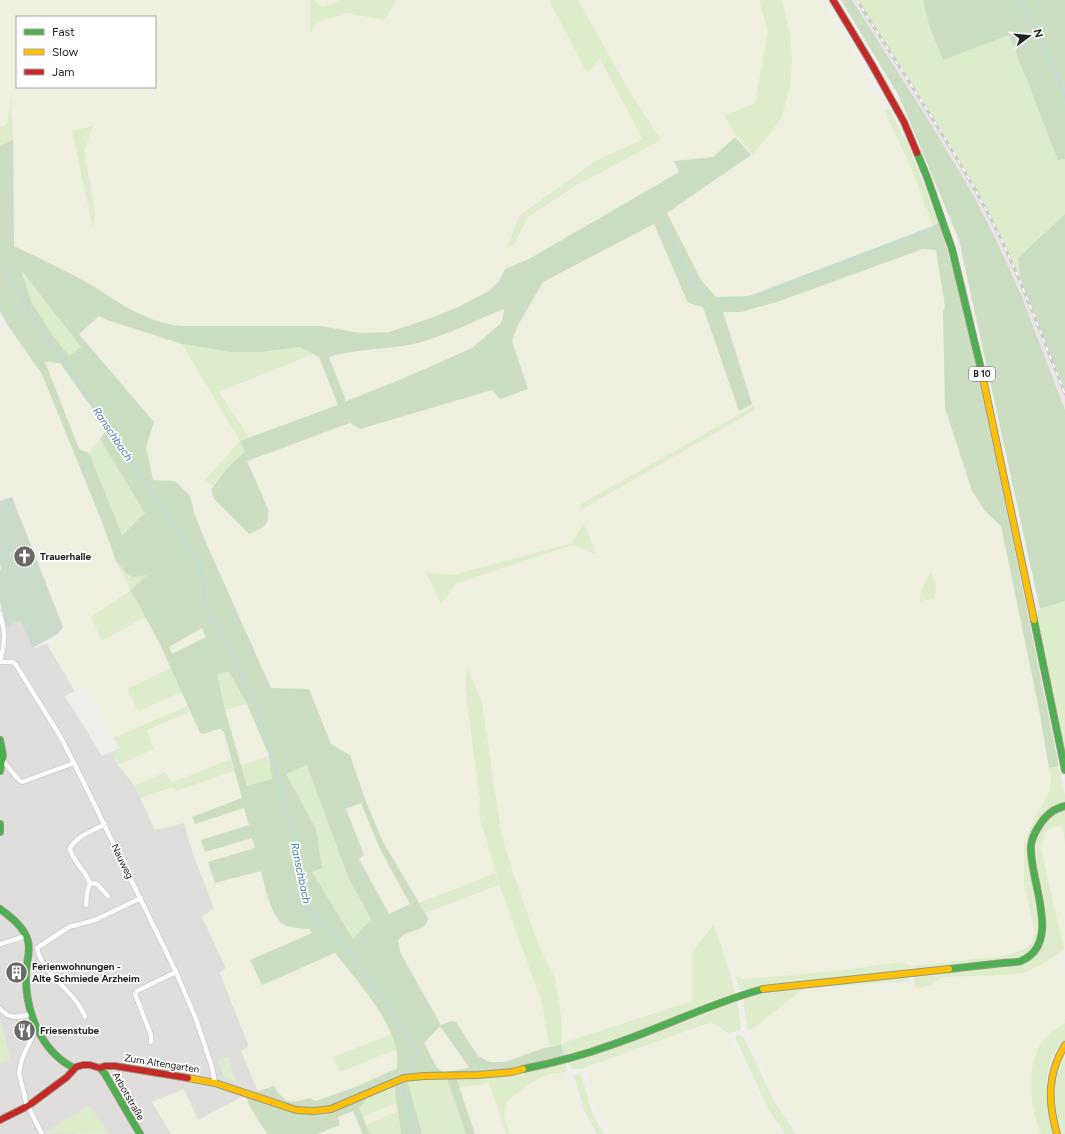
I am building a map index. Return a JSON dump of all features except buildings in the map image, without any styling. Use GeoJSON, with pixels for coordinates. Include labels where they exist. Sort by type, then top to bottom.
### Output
{"type":"FeatureCollection","features":[{"type":"Feature","properties":{"kind":"main road","name":"B 10"},"geometry":{"type":"LineString","coordinates":[[834,0],[904,122],[927,177],[952,249],[982,376],[1065,770]]}},
{"type":"Feature","properties":{"kind":"main road"},"geometry":{"type":"LineString","coordinates":[[0,740],[3,749],[3,761],[0,771]]}},
{"type":"Feature","properties":{"kind":"main road","name":"Zum Altengarten"},"geometry":{"type":"LineString","coordinates":[[74,1068],[85,1065],[95,1065],[100,1068],[105,1066],[115,1066],[215,1083],[296,1110],[322,1111],[331,1109],[406,1078],[512,1072],[560,1062],[615,1044],[736,996],[766,988],[1011,962],[1027,958],[1039,948],[1042,943],[1044,932],[1043,919],[1032,865],[1031,848],[1037,829],[1045,817],[1053,810],[1065,806]]}},
{"type":"Feature","properties":{"kind":"main road"},"geometry":{"type":"LineString","coordinates":[[0,824],[0,832]]}},
{"type":"Feature","properties":{"kind":"main road"},"geometry":{"type":"LineString","coordinates":[[0,909],[14,920],[26,936],[29,945],[26,979],[27,1000],[30,1014],[36,1028],[62,1062],[74,1068],[66,1077],[28,1106],[0,1120]]}},
{"type":"Feature","properties":{"kind":"main road"},"geometry":{"type":"LineString","coordinates":[[1057,1134],[1052,1116],[1050,1095],[1053,1069],[1065,1045]]}},
{"type":"Feature","properties":{"kind":"main road","name":"Arbotstraße"},"geometry":{"type":"LineString","coordinates":[[100,1068],[140,1134]]}},
{"type":"Feature","properties":{"kind":"street"},"geometry":{"type":"LineString","coordinates":[[0,613],[5,634],[4,647],[0,661]]}},
{"type":"Feature","properties":{"kind":"street","name":"Nauweg"},"geometry":{"type":"LineString","coordinates":[[0,661],[13,662],[16,665],[74,763],[176,972],[196,1019],[212,1067],[215,1083]]}},
{"type":"Feature","properties":{"kind":"street"},"geometry":{"type":"LineString","coordinates":[[3,761],[22,782],[74,763]]}},
{"type":"Feature","properties":{"kind":"street"},"geometry":{"type":"LineString","coordinates":[[86,905],[87,892],[90,883],[87,875],[70,849],[72,844],[78,839],[105,824]]}},
{"type":"Feature","properties":{"kind":"street"},"geometry":{"type":"LineString","coordinates":[[90,883],[97,884],[108,896]]}},
{"type":"Feature","properties":{"kind":"street"},"geometry":{"type":"LineString","coordinates":[[37,948],[69,927],[95,920],[141,898]]}},
{"type":"Feature","properties":{"kind":"street"},"geometry":{"type":"LineString","coordinates":[[0,944],[26,936]]}},
{"type":"Feature","properties":{"kind":"street"},"geometry":{"type":"LineString","coordinates":[[29,945],[37,948],[43,962],[74,1000],[85,1017]]}},
{"type":"Feature","properties":{"kind":"street"},"geometry":{"type":"LineString","coordinates":[[151,1042],[151,1036],[135,994],[137,991],[176,972]]}},
{"type":"Feature","properties":{"kind":"street"},"geometry":{"type":"LineString","coordinates":[[0,1009],[12,1017],[30,1014]]}},
{"type":"Feature","properties":{"kind":"street"},"geometry":{"type":"LineString","coordinates":[[36,1028],[19,1068],[21,1086],[28,1106],[42,1134]]}},
{"type":"Feature","properties":{"kind":"shaded area"},"geometry":{"type":"Polygon","coordinates":[[[852,0],[858,0],[959,160],[990,213],[1020,277],[1065,390],[1065,410],[1022,297],[975,198],[929,121],[852,0]]]}},
{"type":"Feature","properties":{"kind":"shaded area"},"geometry":{"type":"Polygon","coordinates":[[[0,619],[3,626],[21,620],[32,648],[47,644],[75,691],[65,696],[102,756],[111,752],[118,765],[135,786],[155,830],[184,822],[193,853],[214,909],[202,917],[226,968],[220,973],[249,1047],[241,1051],[262,1098],[246,1095],[198,1120],[153,1102],[171,1134],[110,1134],[98,1119],[75,1134],[0,1134],[0,619]]]}},
{"type":"Feature","properties":{"kind":"green space"},"geometry":{"type":"Polygon","coordinates":[[[0,0],[310,0],[310,32],[317,22],[347,13],[384,20],[396,0],[549,0],[587,73],[600,58],[644,139],[596,161],[520,215],[514,244],[527,218],[658,133],[627,87],[578,0],[759,0],[768,31],[755,103],[737,136],[792,60],[790,34],[782,0],[821,0],[860,65],[884,110],[910,165],[933,226],[749,296],[716,298],[701,280],[667,213],[751,155],[735,137],[713,157],[674,161],[679,172],[529,259],[505,269],[499,281],[489,291],[458,307],[408,327],[389,332],[360,333],[321,326],[192,326],[164,323],[138,314],[88,283],[14,246],[14,180],[11,100],[7,124],[0,127],[0,0]],[[93,127],[72,131],[93,227],[95,212],[84,150],[93,127]]]}},
{"type":"Feature","properties":{"kind":"green space"},"geometry":{"type":"Polygon","coordinates":[[[310,0],[314,0],[322,7],[343,0],[396,0],[384,20],[347,13],[317,22],[310,33],[310,0]]]}},
{"type":"Feature","properties":{"kind":"green space"},"geometry":{"type":"Polygon","coordinates":[[[314,0],[343,0],[322,7],[314,0]]]}},
{"type":"Feature","properties":{"kind":"green space"},"geometry":{"type":"Polygon","coordinates":[[[549,0],[578,0],[627,87],[661,140],[575,186],[527,218],[514,244],[506,250],[520,215],[596,161],[643,139],[600,59],[587,73],[549,0]]]}},
{"type":"Feature","properties":{"kind":"green space"},"geometry":{"type":"Polygon","coordinates":[[[759,0],[782,0],[790,34],[792,60],[790,87],[781,119],[753,155],[737,136],[724,116],[755,103],[768,31],[759,0]]]}},
{"type":"Feature","properties":{"kind":"green space"},"geometry":{"type":"Polygon","coordinates":[[[841,0],[852,0],[929,121],[975,198],[1022,297],[1065,410],[1065,601],[1040,609],[959,240],[899,96],[841,0]]]}},
{"type":"Feature","properties":{"kind":"green space"},"geometry":{"type":"Polygon","coordinates":[[[858,0],[923,0],[930,28],[943,60],[1009,35],[1058,160],[1065,159],[1065,214],[1018,258],[1020,277],[990,213],[959,160],[858,0]]]}},
{"type":"Feature","properties":{"kind":"green space"},"geometry":{"type":"Polygon","coordinates":[[[923,0],[1065,0],[1065,159],[1058,160],[1009,35],[943,60],[930,28],[923,0]]]}},
{"type":"Feature","properties":{"kind":"green space"},"geometry":{"type":"Polygon","coordinates":[[[11,98],[13,140],[0,146],[0,127],[7,124],[11,98]]]}},
{"type":"Feature","properties":{"kind":"green space"},"geometry":{"type":"Polygon","coordinates":[[[889,109],[908,145],[939,222],[933,226],[910,165],[884,110],[889,109]]]}},
{"type":"Feature","properties":{"kind":"green space"},"geometry":{"type":"Polygon","coordinates":[[[93,126],[84,150],[95,212],[93,229],[72,131],[93,126]]]}},
{"type":"Feature","properties":{"kind":"green space"},"geometry":{"type":"Polygon","coordinates":[[[735,137],[751,155],[667,213],[701,280],[716,297],[749,296],[933,226],[939,222],[957,283],[974,356],[1059,766],[1049,768],[1039,709],[1001,526],[985,511],[972,491],[945,408],[943,312],[945,306],[936,250],[923,249],[777,302],[741,312],[723,312],[752,404],[739,411],[703,307],[688,303],[654,224],[543,282],[518,325],[512,341],[528,389],[500,399],[492,390],[360,429],[350,423],[247,461],[268,509],[268,520],[264,526],[249,534],[214,499],[211,490],[226,470],[245,452],[240,441],[338,405],[319,357],[300,347],[261,352],[230,352],[182,344],[107,320],[99,316],[79,334],[154,422],[146,447],[153,480],[175,481],[190,496],[195,515],[204,538],[271,688],[309,689],[331,744],[350,755],[365,799],[383,842],[428,918],[427,923],[424,926],[406,934],[398,941],[401,954],[441,1025],[451,1021],[456,1022],[478,1056],[490,1062],[505,1062],[544,1048],[561,1045],[566,1060],[531,1069],[455,1075],[475,1134],[466,1134],[447,1078],[423,1078],[407,1080],[422,1134],[401,1134],[395,1085],[370,1095],[359,1108],[370,1134],[363,1134],[353,1111],[338,1117],[340,1125],[317,1134],[267,1134],[249,1105],[246,1095],[261,1097],[258,1091],[274,1086],[281,1096],[288,1101],[292,1102],[309,1098],[316,1101],[361,1085],[397,1069],[396,1047],[378,1009],[335,953],[262,985],[250,960],[312,933],[309,929],[287,926],[281,923],[273,910],[261,871],[215,883],[208,862],[255,848],[252,838],[205,852],[201,840],[249,825],[244,808],[195,824],[192,817],[242,798],[224,732],[221,729],[200,733],[159,642],[130,591],[147,575],[132,577],[126,573],[116,561],[102,522],[42,374],[8,326],[0,311],[0,146],[13,140],[14,246],[88,283],[135,312],[155,320],[178,326],[321,326],[360,333],[389,332],[434,317],[458,307],[489,291],[499,281],[505,269],[529,259],[679,172],[674,161],[713,157],[735,137]],[[21,270],[31,301],[53,336],[69,356],[81,347],[21,270]],[[504,309],[440,336],[418,343],[351,352],[329,357],[346,401],[339,404],[397,381],[472,348],[500,324],[503,318],[504,309]],[[45,362],[79,449],[89,453],[122,535],[145,513],[100,439],[107,429],[60,363],[45,362]],[[202,628],[169,647],[172,654],[206,637],[202,628]],[[229,672],[217,674],[225,710],[247,786],[272,779],[269,756],[247,704],[229,672]],[[307,765],[286,774],[316,829],[322,868],[312,872],[353,939],[371,919],[348,877],[307,765]],[[361,803],[346,809],[364,855],[359,859],[389,914],[410,904],[380,849],[361,803]],[[440,1026],[424,1043],[437,1068],[444,1072],[469,1067],[440,1026]]]}},
{"type":"Feature","properties":{"kind":"green space"},"geometry":{"type":"Polygon","coordinates":[[[1065,214],[1065,390],[1020,277],[1018,258],[1065,214]]]}},
{"type":"Feature","properties":{"kind":"green space"},"geometry":{"type":"Polygon","coordinates":[[[654,224],[688,303],[703,307],[740,411],[752,404],[723,312],[741,312],[777,302],[923,249],[936,249],[945,306],[943,312],[945,408],[994,521],[1001,526],[1039,709],[1051,778],[1050,791],[1024,885],[1035,932],[1032,942],[1025,949],[1004,956],[912,966],[900,963],[845,970],[744,979],[735,976],[714,924],[692,952],[692,1001],[569,1041],[561,1045],[561,1014],[555,978],[539,946],[511,867],[501,832],[482,703],[467,668],[465,689],[480,799],[479,815],[501,890],[542,1003],[549,1047],[505,1062],[490,1062],[478,1056],[456,1022],[451,1021],[441,1025],[401,954],[398,941],[403,934],[425,926],[428,922],[428,918],[425,913],[499,886],[495,874],[419,903],[383,842],[365,799],[350,755],[331,744],[309,689],[271,688],[195,515],[205,500],[214,499],[249,534],[274,523],[247,461],[350,423],[360,429],[492,390],[500,399],[526,382],[512,341],[518,325],[543,282],[654,224]],[[584,523],[573,543],[454,575],[426,572],[441,603],[457,583],[573,545],[595,553],[584,523]]]}},
{"type":"Feature","properties":{"kind":"green space"},"geometry":{"type":"Polygon","coordinates":[[[20,269],[81,347],[69,356],[53,336],[31,301],[20,269]]]}},
{"type":"Feature","properties":{"kind":"green space"},"geometry":{"type":"Polygon","coordinates":[[[504,309],[500,324],[472,348],[342,404],[240,441],[249,437],[219,392],[314,354],[319,357],[337,404],[346,401],[329,357],[338,354],[384,349],[418,343],[504,309]]]}},
{"type":"Feature","properties":{"kind":"green space"},"geometry":{"type":"Polygon","coordinates":[[[99,316],[107,320],[182,344],[240,441],[204,481],[210,488],[193,513],[154,481],[146,447],[154,422],[79,334],[99,316]]]}},
{"type":"Feature","properties":{"kind":"green space"},"geometry":{"type":"Polygon","coordinates":[[[8,326],[42,374],[102,522],[116,561],[128,583],[130,591],[91,618],[102,641],[145,617],[171,668],[127,689],[138,711],[182,692],[188,706],[113,738],[86,686],[75,691],[47,644],[67,630],[14,494],[0,501],[0,332],[8,326]]]}},
{"type":"Feature","properties":{"kind":"green space"},"geometry":{"type":"Polygon","coordinates":[[[182,344],[230,352],[261,352],[300,347],[314,354],[219,392],[249,437],[240,441],[182,344]]]}},
{"type":"Feature","properties":{"kind":"green space"},"geometry":{"type":"Polygon","coordinates":[[[45,362],[60,363],[107,429],[89,453],[79,449],[45,362]]]}},
{"type":"Feature","properties":{"kind":"green space"},"geometry":{"type":"Polygon","coordinates":[[[754,406],[755,410],[582,509],[581,504],[754,406]]]}},
{"type":"Feature","properties":{"kind":"green space"},"geometry":{"type":"Polygon","coordinates":[[[100,439],[145,513],[121,535],[89,453],[100,439]]]}},
{"type":"Feature","properties":{"kind":"green space"},"geometry":{"type":"Polygon","coordinates":[[[240,441],[245,452],[233,461],[212,486],[205,480],[240,441]]]}},
{"type":"Feature","properties":{"kind":"green space"},"geometry":{"type":"Polygon","coordinates":[[[12,497],[63,627],[58,634],[32,648],[21,620],[10,624],[11,626],[6,627],[0,601],[0,501],[12,497]]]}},
{"type":"Feature","properties":{"kind":"green space"},"geometry":{"type":"Polygon","coordinates":[[[584,523],[596,554],[573,545],[457,583],[441,604],[426,572],[454,575],[572,543],[584,523]]]}},
{"type":"Feature","properties":{"kind":"green space"},"geometry":{"type":"Polygon","coordinates":[[[116,561],[126,573],[147,575],[130,592],[145,617],[102,641],[91,617],[130,591],[128,583],[116,561]]]}},
{"type":"Feature","properties":{"kind":"green space"},"geometry":{"type":"Polygon","coordinates":[[[931,571],[936,585],[935,598],[919,602],[923,587],[931,571]]]}},
{"type":"Feature","properties":{"kind":"green space"},"geometry":{"type":"Polygon","coordinates":[[[1065,601],[1065,751],[1036,611],[1065,601]]]}},
{"type":"Feature","properties":{"kind":"green space"},"geometry":{"type":"Polygon","coordinates":[[[202,628],[206,637],[172,654],[169,647],[202,628]]]}},
{"type":"Feature","properties":{"kind":"green space"},"geometry":{"type":"Polygon","coordinates":[[[467,667],[482,703],[501,832],[511,867],[539,946],[555,978],[561,1014],[561,1044],[692,1001],[692,952],[714,924],[727,963],[740,1017],[741,1030],[728,1033],[711,1022],[581,1069],[572,1069],[566,1061],[567,1073],[558,1073],[541,1078],[526,1086],[506,1103],[504,1118],[510,1134],[506,1134],[489,1083],[462,1087],[459,1089],[454,1075],[478,1075],[561,1045],[549,1047],[542,1003],[501,890],[479,815],[480,799],[465,689],[467,667]]]}},
{"type":"Feature","properties":{"kind":"green space"},"geometry":{"type":"Polygon","coordinates":[[[171,668],[182,692],[138,711],[127,689],[171,668]]]}},
{"type":"Feature","properties":{"kind":"green space"},"geometry":{"type":"Polygon","coordinates":[[[229,672],[247,704],[225,710],[217,674],[229,672]]]}},
{"type":"Feature","properties":{"kind":"green space"},"geometry":{"type":"Polygon","coordinates":[[[247,704],[269,756],[241,765],[225,710],[247,704]]]}},
{"type":"Feature","properties":{"kind":"green space"},"geometry":{"type":"Polygon","coordinates":[[[188,706],[190,712],[147,730],[154,749],[118,765],[111,752],[120,748],[113,738],[188,706]]]}},
{"type":"Feature","properties":{"kind":"green space"},"geometry":{"type":"Polygon","coordinates":[[[190,712],[200,733],[204,734],[217,729],[221,729],[224,732],[231,759],[171,783],[165,772],[135,786],[118,765],[154,749],[147,730],[190,712]]]}},
{"type":"Feature","properties":{"kind":"green space"},"geometry":{"type":"Polygon","coordinates":[[[269,756],[272,779],[247,787],[241,765],[269,756]]]}},
{"type":"Feature","properties":{"kind":"green space"},"geometry":{"type":"Polygon","coordinates":[[[231,759],[234,771],[176,791],[173,787],[140,798],[135,786],[165,772],[171,783],[231,759]]]}},
{"type":"Feature","properties":{"kind":"green space"},"geometry":{"type":"Polygon","coordinates":[[[308,765],[348,877],[371,919],[353,939],[311,871],[286,774],[308,765]]]}},
{"type":"Feature","properties":{"kind":"green space"},"geometry":{"type":"Polygon","coordinates":[[[1059,766],[1065,796],[1065,842],[1062,825],[1056,826],[1048,830],[1044,835],[1041,849],[1064,949],[1047,961],[1027,972],[1004,975],[943,977],[930,985],[921,988],[915,987],[914,970],[912,966],[1004,956],[1025,949],[1032,942],[1035,932],[1024,885],[1024,842],[1050,791],[1051,778],[1049,768],[1059,766]]]}},
{"type":"Feature","properties":{"kind":"green space"},"geometry":{"type":"Polygon","coordinates":[[[234,771],[242,799],[192,818],[195,824],[244,807],[249,825],[206,852],[253,838],[255,849],[209,862],[215,882],[261,871],[270,905],[280,920],[286,926],[309,929],[312,934],[250,960],[262,985],[335,953],[375,1005],[392,1034],[334,1057],[340,1072],[397,1049],[397,1069],[361,1085],[316,1101],[309,1098],[299,1101],[288,1101],[281,1097],[274,1086],[258,1091],[241,1051],[249,1046],[220,973],[226,968],[202,917],[214,909],[193,853],[184,823],[155,830],[140,798],[173,786],[177,791],[234,771]]]}},
{"type":"Feature","properties":{"kind":"green space"},"geometry":{"type":"Polygon","coordinates":[[[361,803],[380,849],[410,904],[389,915],[359,859],[346,808],[361,803]]]}},
{"type":"Feature","properties":{"kind":"green space"},"geometry":{"type":"Polygon","coordinates":[[[1062,825],[1065,842],[1065,951],[1060,957],[1063,962],[1065,974],[1065,1023],[1047,1036],[1037,1051],[1032,1107],[1041,1134],[801,1134],[777,1099],[750,1039],[751,1030],[803,989],[868,985],[875,986],[879,990],[882,990],[884,985],[907,984],[915,987],[930,985],[943,977],[1004,975],[1064,948],[1041,849],[1043,835],[1049,828],[1062,825]]]}},
{"type":"Feature","properties":{"kind":"green space"},"geometry":{"type":"Polygon","coordinates":[[[495,873],[499,885],[425,913],[419,903],[495,873]]]}},
{"type":"Feature","properties":{"kind":"green space"},"geometry":{"type":"Polygon","coordinates":[[[900,962],[912,966],[910,970],[740,990],[735,976],[744,979],[845,970],[900,962]]]}},
{"type":"Feature","properties":{"kind":"green space"},"geometry":{"type":"Polygon","coordinates":[[[908,977],[909,981],[803,989],[751,1030],[748,1029],[747,1026],[743,1001],[752,996],[820,984],[908,977]]]}},
{"type":"Feature","properties":{"kind":"green space"},"geometry":{"type":"Polygon","coordinates":[[[0,1019],[11,1058],[0,1064],[0,1019]]]}},
{"type":"Feature","properties":{"kind":"green space"},"geometry":{"type":"Polygon","coordinates":[[[711,1022],[728,1033],[765,1111],[780,1134],[609,1134],[596,1111],[589,1089],[587,1076],[589,1066],[711,1022]]]}},
{"type":"Feature","properties":{"kind":"green space"},"geometry":{"type":"Polygon","coordinates":[[[1065,1023],[1065,1040],[1056,1050],[1048,1072],[1047,1097],[1053,1134],[1041,1134],[1032,1097],[1032,1070],[1035,1057],[1047,1036],[1065,1023]]]}},
{"type":"Feature","properties":{"kind":"green space"},"geometry":{"type":"Polygon","coordinates":[[[440,1026],[469,1068],[444,1072],[437,1068],[424,1043],[440,1026]]]}},
{"type":"Feature","properties":{"kind":"green space"},"geometry":{"type":"Polygon","coordinates":[[[392,1034],[397,1049],[340,1072],[333,1057],[392,1034]]]}},
{"type":"Feature","properties":{"kind":"green space"},"geometry":{"type":"Polygon","coordinates":[[[738,1035],[743,1037],[745,1040],[774,1101],[796,1134],[785,1134],[768,1109],[736,1039],[738,1035]]]}},
{"type":"Feature","properties":{"kind":"green space"},"geometry":{"type":"Polygon","coordinates":[[[228,1057],[237,1084],[224,1077],[217,1059],[228,1057]]]}},
{"type":"Feature","properties":{"kind":"green space"},"geometry":{"type":"Polygon","coordinates":[[[1065,1058],[1065,1134],[1062,1134],[1057,1116],[1055,1096],[1057,1076],[1065,1058]]]}},
{"type":"Feature","properties":{"kind":"green space"},"geometry":{"type":"Polygon","coordinates":[[[552,1073],[562,1073],[571,1084],[580,1108],[593,1134],[510,1134],[504,1118],[506,1103],[520,1090],[539,1078],[552,1073]]]}},
{"type":"Feature","properties":{"kind":"green space"},"geometry":{"type":"Polygon","coordinates":[[[574,1075],[581,1075],[593,1115],[604,1134],[597,1134],[584,1110],[574,1075]]]}},
{"type":"Feature","properties":{"kind":"green space"},"geometry":{"type":"Polygon","coordinates":[[[447,1078],[466,1134],[422,1134],[407,1080],[447,1078]]]}},
{"type":"Feature","properties":{"kind":"green space"},"geometry":{"type":"Polygon","coordinates":[[[488,1083],[506,1134],[475,1134],[459,1089],[462,1087],[488,1083]]]}},
{"type":"Feature","properties":{"kind":"green space"},"geometry":{"type":"Polygon","coordinates":[[[395,1085],[396,1103],[363,1117],[359,1108],[369,1095],[395,1085]]]}},
{"type":"Feature","properties":{"kind":"green space"},"geometry":{"type":"Polygon","coordinates":[[[184,1089],[198,1120],[246,1095],[249,1105],[267,1134],[171,1134],[152,1102],[184,1089]]]}},
{"type":"Feature","properties":{"kind":"green space"},"geometry":{"type":"Polygon","coordinates":[[[396,1103],[398,1111],[366,1125],[363,1117],[396,1103]]]}},
{"type":"Feature","properties":{"kind":"green space"},"geometry":{"type":"Polygon","coordinates":[[[89,1105],[110,1134],[44,1133],[89,1105]]]}},
{"type":"Feature","properties":{"kind":"green space"},"geometry":{"type":"Polygon","coordinates":[[[353,1111],[363,1134],[317,1134],[340,1125],[338,1117],[353,1111]]]}},
{"type":"Feature","properties":{"kind":"green space"},"geometry":{"type":"Polygon","coordinates":[[[398,1111],[401,1134],[370,1134],[366,1125],[398,1111]]]}},
{"type":"Feature","properties":{"kind":"waterway"},"geometry":{"type":"LineString","coordinates":[[1019,0],[1044,44],[1065,97]]}},
{"type":"Feature","properties":{"kind":"waterway"},"geometry":{"type":"LineString","coordinates":[[665,227],[690,277],[708,297]]}},
{"type":"Feature","properties":{"kind":"waterway"},"geometry":{"type":"LineString","coordinates":[[718,300],[745,300],[923,232]]}},
{"type":"Feature","properties":{"kind":"waterway","name":"Ranschbach"},"geometry":{"type":"LineString","coordinates":[[4,268],[33,317],[200,563],[206,605]]}},
{"type":"Feature","properties":{"kind":"waterway","name":"Ranschbach"},"geometry":{"type":"LineString","coordinates":[[207,610],[224,638],[256,705],[287,810],[309,912],[335,932],[418,1052],[407,1076]]}},
{"type":"Feature","properties":{"kind":"waterway","name":"Ranschbach"},"geometry":{"type":"LineString","coordinates":[[405,1080],[402,1086],[416,1134]]}},
{"type":"Feature","properties":{"kind":"railway"},"geometry":{"type":"LineString","coordinates":[[857,0],[938,127],[983,204],[1017,274],[1065,394]]}},
{"type":"Feature","properties":{"kind":"traffic: fast"},"geometry":{"type":"LineString","coordinates":[[917,153],[952,249],[981,369]]}},
{"type":"Feature","properties":{"kind":"traffic: fast"},"geometry":{"type":"LineString","coordinates":[[1034,620],[1065,770]]}},
{"type":"Feature","properties":{"kind":"traffic: fast"},"geometry":{"type":"LineString","coordinates":[[0,740],[3,755],[0,771]]}},
{"type":"Feature","properties":{"kind":"traffic: fast"},"geometry":{"type":"LineString","coordinates":[[949,969],[1017,962],[1034,952],[1040,940],[1042,925],[1041,909],[1031,859],[1031,842],[1044,819],[1053,811],[1065,806]]}},
{"type":"Feature","properties":{"kind":"traffic: fast"},"geometry":{"type":"LineString","coordinates":[[0,824],[0,832]]}},
{"type":"Feature","properties":{"kind":"traffic: fast"},"geometry":{"type":"LineString","coordinates":[[0,909],[13,919],[23,931],[28,941],[29,949],[26,970],[26,988],[28,1001],[37,1028],[52,1051],[62,1061],[74,1068]]}},
{"type":"Feature","properties":{"kind":"traffic: fast"},"geometry":{"type":"LineString","coordinates":[[523,1069],[603,1048],[706,1008],[763,989]]}},
{"type":"Feature","properties":{"kind":"traffic: fast"},"geometry":{"type":"LineString","coordinates":[[100,1068],[140,1134]]}},
{"type":"Feature","properties":{"kind":"traffic: slow"},"geometry":{"type":"LineString","coordinates":[[981,369],[1034,620]]}},
{"type":"Feature","properties":{"kind":"traffic: slow"},"geometry":{"type":"LineString","coordinates":[[763,989],[949,969]]}},
{"type":"Feature","properties":{"kind":"traffic: slow"},"geometry":{"type":"LineString","coordinates":[[1057,1134],[1052,1111],[1051,1088],[1055,1067],[1065,1045]]}},
{"type":"Feature","properties":{"kind":"traffic: slow"},"geometry":{"type":"LineString","coordinates":[[188,1078],[215,1083],[296,1110],[314,1111],[331,1109],[404,1078],[478,1075],[512,1072],[523,1069]]}},
{"type":"Feature","properties":{"kind":"traffic: jam"},"geometry":{"type":"LineString","coordinates":[[833,0],[904,122],[917,153]]}},
{"type":"Feature","properties":{"kind":"traffic: jam"},"geometry":{"type":"LineString","coordinates":[[0,1120],[28,1106],[67,1077],[76,1067],[83,1065],[90,1065],[100,1068],[105,1066],[115,1066],[188,1078]]}},
{"type":"Feature","properties":{"kind":"place","name":"Trauerhalle"},"geometry":{"type":"Point","coordinates":[24,556]}},
{"type":"Feature","properties":{"kind":"place","name":"Ferienwohnungen - Alte Schmiede Arzheim"},"geometry":{"type":"Point","coordinates":[16,972]}},
{"type":"Feature","properties":{"kind":"place","name":"Friesenstube"},"geometry":{"type":"Point","coordinates":[24,1030]}}]}
